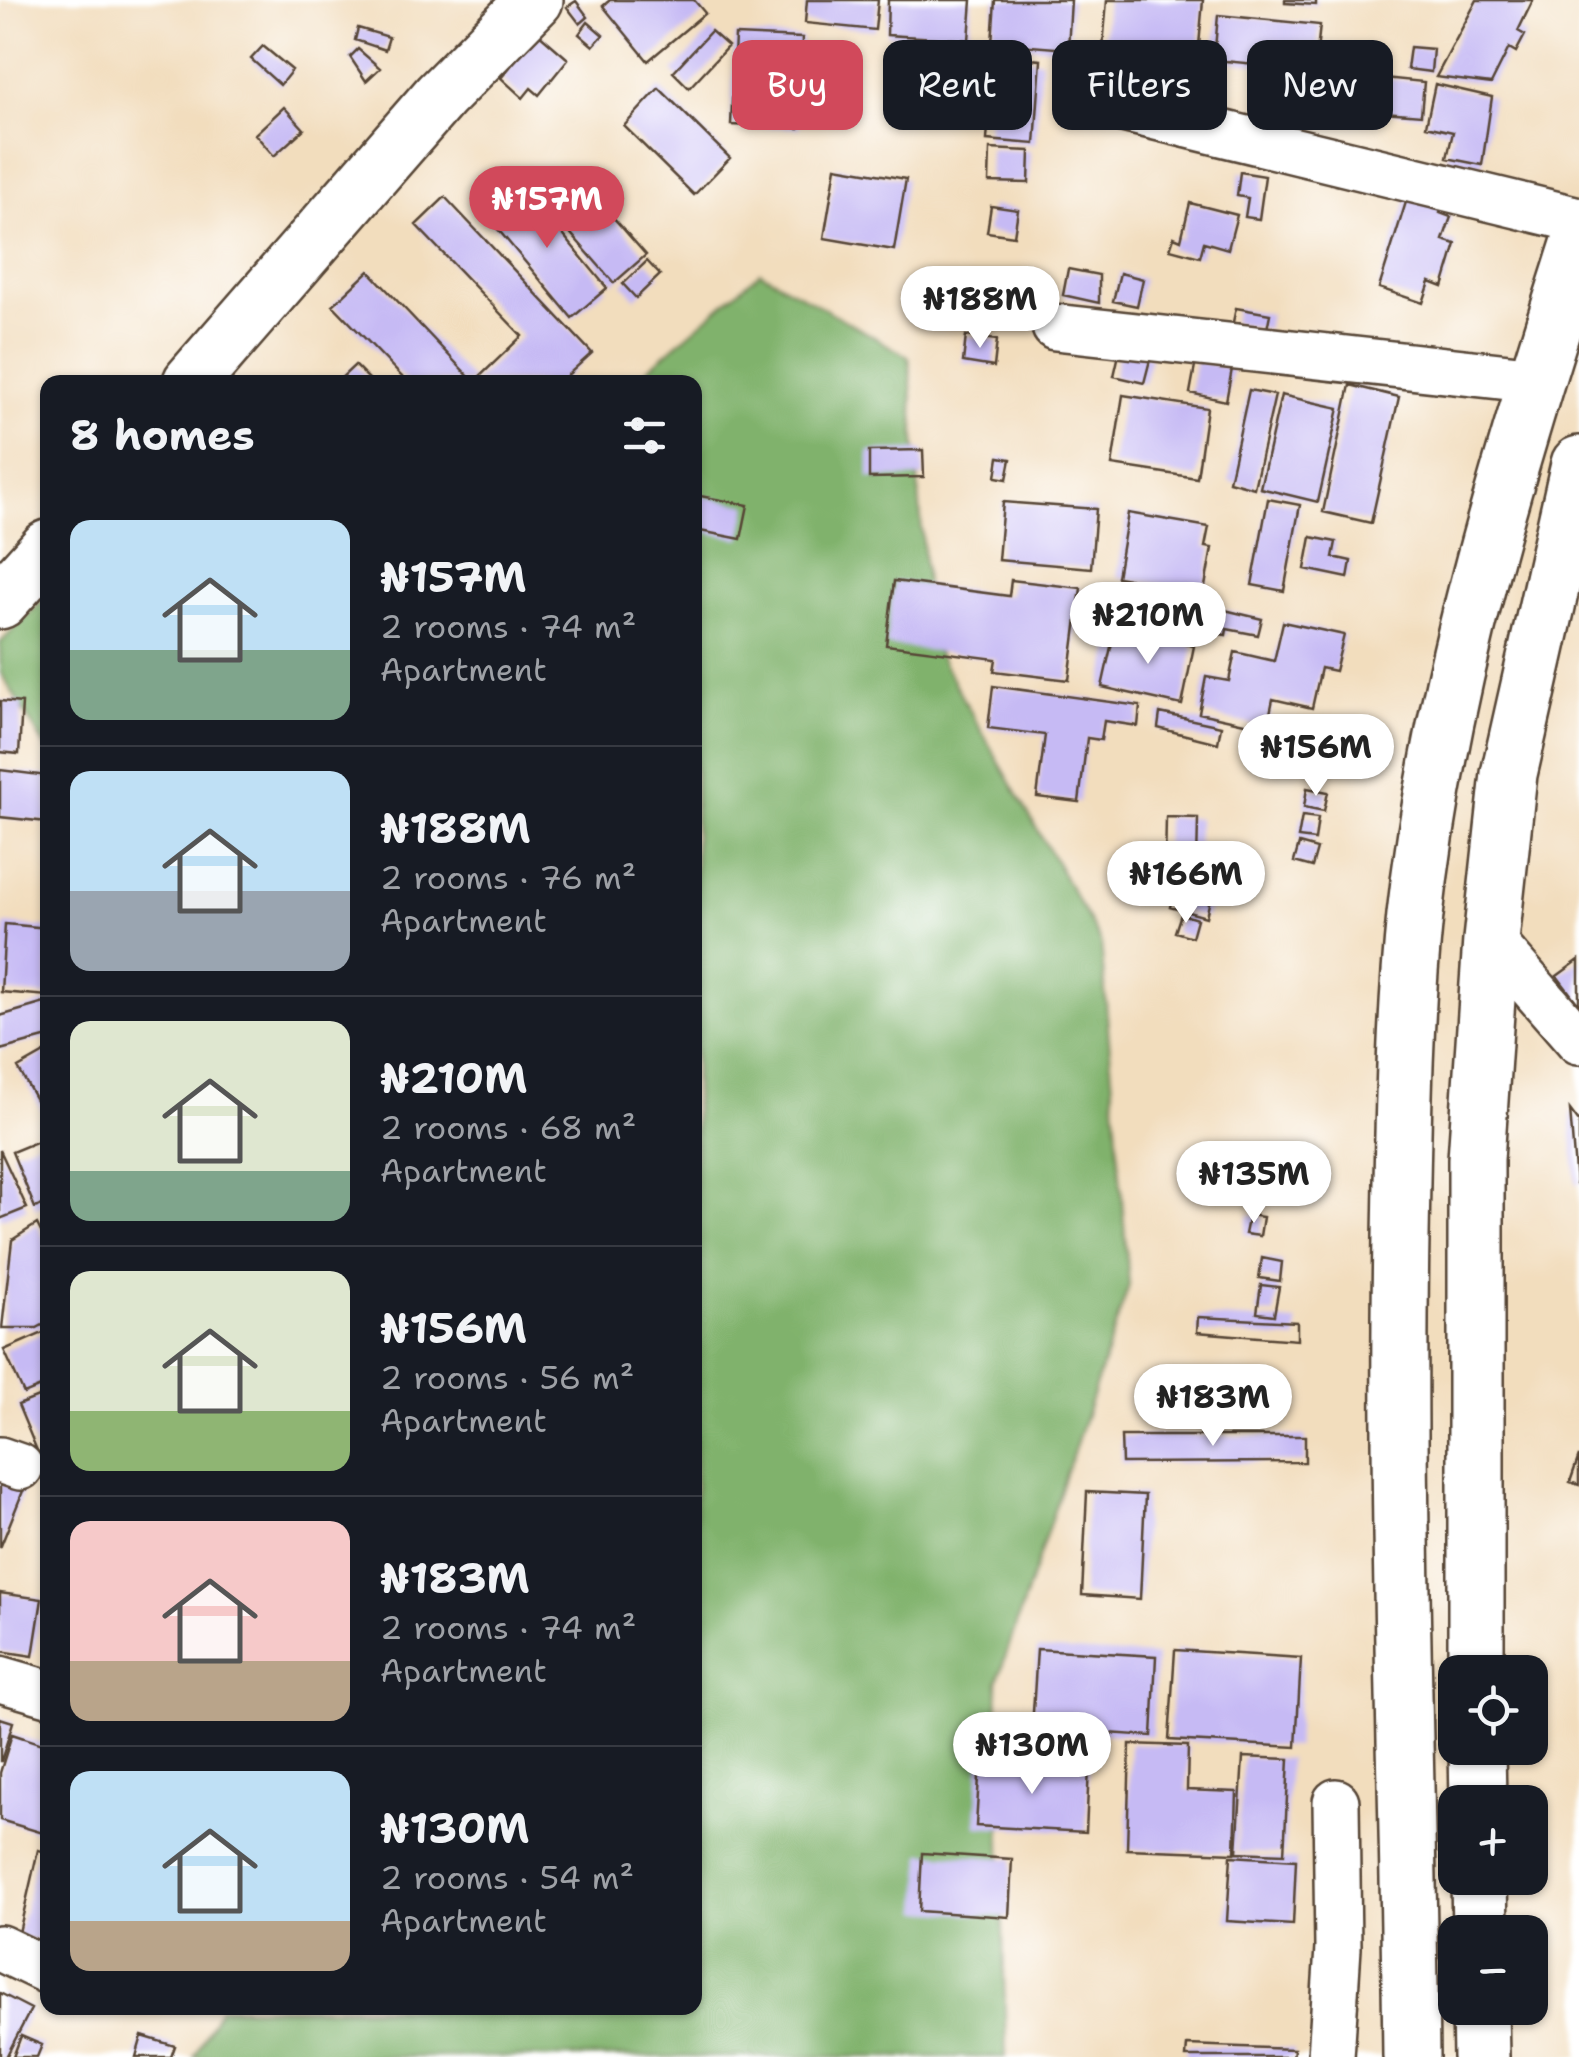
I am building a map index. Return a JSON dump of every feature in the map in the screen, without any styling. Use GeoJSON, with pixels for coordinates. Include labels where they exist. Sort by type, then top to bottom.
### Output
{"type":"FeatureCollection","features":[{"type":"Feature","properties":{"kind":"street"},"geometry":{"type":"LineString","coordinates":[[197,375],[440,96],[535,0]]}},
{"type":"Feature","properties":{"kind":"street"},"geometry":{"type":"LineString","coordinates":[[1209,130],[1579,220]]}},
{"type":"Feature","properties":{"kind":"street"},"geometry":{"type":"LineString","coordinates":[[1411,2057],[1398,1406],[1402,1160],[1415,917],[1439,751],[1514,449],[1579,245]]}},
{"type":"Feature","properties":{"kind":"street"},"geometry":{"type":"LineString","coordinates":[[1055,327],[1536,380]]}},
{"type":"Feature","properties":{"kind":"street"},"geometry":{"type":"LineString","coordinates":[[1476,1655],[1476,1159],[1491,940],[1509,774],[1579,464]]}},
{"type":"Feature","properties":{"kind":"street"},"geometry":{"type":"LineString","coordinates":[[1491,940],[1579,1041]]}},
{"type":"Feature","properties":{"kind":"street"},"geometry":{"type":"LineString","coordinates":[[0,1679],[40,1691]]}},
{"type":"Feature","properties":{"kind":"street"},"geometry":{"type":"LineString","coordinates":[[1330,2057],[1338,1948],[1336,1802]]}},
{"type":"Feature","properties":{"kind":"street"},"geometry":{"type":"LineString","coordinates":[[0,1948],[40,1967]]}},
{"type":"Feature","properties":{"kind":"street"},"geometry":{"type":"LineString","coordinates":[[1480,2025],[1481,2057]]}},
{"type":"Feature","properties":{"kind":"green space"},"geometry":{"type":"Polygon","coordinates":[[[760,272],[909,357],[930,640],[1101,942],[1129,1285],[997,1682],[1006,2057],[194,2057],[216,2015],[702,2015],[702,375],[641,375],[760,272]]]}},
{"type":"Feature","properties":{"kind":"green space"},"geometry":{"type":"Polygon","coordinates":[[[40,603],[40,738],[0,672],[0,643],[40,603]]]}},
{"type":"Feature","properties":{"kind":"building"},"geometry":{"type":"Polygon","coordinates":[[[610,0],[694,0],[705,13],[648,61],[603,6],[610,0]]]}},
{"type":"Feature","properties":{"kind":"building"},"geometry":{"type":"Polygon","coordinates":[[[807,0],[878,0],[875,30],[805,23],[807,0]]]}},
{"type":"Feature","properties":{"kind":"building"},"geometry":{"type":"Polygon","coordinates":[[[888,0],[972,0],[969,40],[887,35],[888,0]]]}},
{"type":"Feature","properties":{"kind":"building"},"geometry":{"type":"Polygon","coordinates":[[[995,0],[1071,0],[1069,40],[1052,40],[1052,48],[1032,46],[1032,40],[992,40],[995,0]]]}},
{"type":"Feature","properties":{"kind":"building"},"geometry":{"type":"Polygon","coordinates":[[[1107,0],[1203,0],[1199,40],[1104,40],[1107,0]]]}},
{"type":"Feature","properties":{"kind":"building"},"geometry":{"type":"Polygon","coordinates":[[[1316,0],[1316,5],[1285,3],[1316,0]]]}},
{"type":"Feature","properties":{"kind":"building"},"geometry":{"type":"Polygon","coordinates":[[[1477,0],[1533,0],[1518,31],[1525,35],[1516,52],[1509,48],[1491,84],[1436,77],[1477,0]]]}},
{"type":"Feature","properties":{"kind":"building"},"geometry":{"type":"Polygon","coordinates":[[[576,1],[588,17],[580,24],[567,7],[576,1]]]}},
{"type":"Feature","properties":{"kind":"building"},"geometry":{"type":"Polygon","coordinates":[[[1218,15],[1320,25],[1318,40],[1247,40],[1247,63],[1227,61],[1227,40],[1216,40],[1218,15]]]}},
{"type":"Feature","properties":{"kind":"building"},"geometry":{"type":"Polygon","coordinates":[[[588,22],[603,35],[593,46],[579,34],[588,22]]]}},
{"type":"Feature","properties":{"kind":"building"},"geometry":{"type":"Polygon","coordinates":[[[358,28],[389,37],[385,50],[355,40],[358,28]]]}},
{"type":"Feature","properties":{"kind":"building"},"geometry":{"type":"Polygon","coordinates":[[[711,31],[728,46],[689,88],[673,72],[711,31]]]}},
{"type":"Feature","properties":{"kind":"building"},"geometry":{"type":"Polygon","coordinates":[[[538,33],[568,59],[539,95],[531,88],[523,98],[501,78],[538,33]]]}},
{"type":"Feature","properties":{"kind":"building"},"geometry":{"type":"Polygon","coordinates":[[[735,35],[802,38],[802,40],[735,40],[735,35]]]}},
{"type":"Feature","properties":{"kind":"building"},"geometry":{"type":"Polygon","coordinates":[[[263,46],[292,70],[280,85],[251,59],[263,46]]]}},
{"type":"Feature","properties":{"kind":"building"},"geometry":{"type":"Polygon","coordinates":[[[1410,47],[1433,49],[1431,72],[1407,69],[1410,47]]]}},
{"type":"Feature","properties":{"kind":"building"},"geometry":{"type":"Polygon","coordinates":[[[358,49],[380,68],[366,81],[350,57],[358,49]]]}},
{"type":"Feature","properties":{"kind":"building"},"geometry":{"type":"Polygon","coordinates":[[[1032,59],[1041,60],[1035,144],[987,140],[988,130],[1032,130],[1032,59]]]}},
{"type":"Feature","properties":{"kind":"building"},"geometry":{"type":"Polygon","coordinates":[[[1393,79],[1424,82],[1421,115],[1393,113],[1393,79]]]}},
{"type":"Feature","properties":{"kind":"building"},"geometry":{"type":"Polygon","coordinates":[[[1435,84],[1492,97],[1482,165],[1447,158],[1453,132],[1426,126],[1435,84]]]}},
{"type":"Feature","properties":{"kind":"building"},"geometry":{"type":"Polygon","coordinates":[[[659,88],[730,158],[694,195],[624,126],[659,88]]]}},
{"type":"Feature","properties":{"kind":"building"},"geometry":{"type":"Polygon","coordinates":[[[284,107],[304,129],[274,156],[255,134],[284,107]]]}},
{"type":"Feature","properties":{"kind":"building"},"geometry":{"type":"Polygon","coordinates":[[[990,149],[1030,151],[1029,183],[989,182],[990,149]]]}},
{"type":"Feature","properties":{"kind":"building"},"geometry":{"type":"Polygon","coordinates":[[[836,167],[906,179],[894,250],[824,238],[836,167]]]}},
{"type":"Feature","properties":{"kind":"building"},"geometry":{"type":"Polygon","coordinates":[[[571,169],[646,255],[614,283],[539,197],[571,169]]]}},
{"type":"Feature","properties":{"kind":"building"},"geometry":{"type":"Polygon","coordinates":[[[1240,172],[1265,176],[1259,219],[1245,217],[1248,198],[1237,196],[1240,172]]]}},
{"type":"Feature","properties":{"kind":"building"},"geometry":{"type":"Polygon","coordinates":[[[1412,183],[1442,204],[1440,213],[1451,217],[1443,240],[1456,244],[1443,287],[1430,282],[1423,303],[1379,288],[1412,183]]]}},
{"type":"Feature","properties":{"kind":"building"},"geometry":{"type":"Polygon","coordinates":[[[522,185],[607,288],[572,318],[486,215],[522,185]]]}},
{"type":"Feature","properties":{"kind":"building"},"geometry":{"type":"Polygon","coordinates":[[[445,197],[592,353],[568,375],[481,375],[522,336],[416,225],[445,197]]]}},
{"type":"Feature","properties":{"kind":"building"},"geometry":{"type":"Polygon","coordinates":[[[1190,203],[1237,215],[1228,249],[1204,242],[1200,257],[1170,249],[1174,237],[1181,240],[1190,203]]]}},
{"type":"Feature","properties":{"kind":"building"},"geometry":{"type":"Polygon","coordinates":[[[991,206],[1018,210],[1014,236],[987,232],[991,206]]]}},
{"type":"Feature","properties":{"kind":"building"},"geometry":{"type":"Polygon","coordinates":[[[647,261],[660,275],[636,298],[623,284],[647,261]]]}},
{"type":"Feature","properties":{"kind":"building"},"geometry":{"type":"Polygon","coordinates":[[[1068,269],[1099,275],[1099,303],[1063,295],[1068,269]]]}},
{"type":"Feature","properties":{"kind":"building"},"geometry":{"type":"Polygon","coordinates":[[[369,271],[467,375],[400,375],[333,305],[369,271]]]}},
{"type":"Feature","properties":{"kind":"building"},"geometry":{"type":"Polygon","coordinates":[[[1120,273],[1143,279],[1137,306],[1113,301],[1120,273]]]}},
{"type":"Feature","properties":{"kind":"building"},"geometry":{"type":"Polygon","coordinates":[[[1236,308],[1270,314],[1267,329],[1233,322],[1236,308]]]}},
{"type":"Feature","properties":{"kind":"building"},"geometry":{"type":"Polygon","coordinates":[[[966,336],[997,340],[994,367],[963,362],[966,336]]]}},
{"type":"Feature","properties":{"kind":"building"},"geometry":{"type":"Polygon","coordinates":[[[1120,350],[1151,356],[1144,383],[1114,376],[1120,350]]]}},
{"type":"Feature","properties":{"kind":"building"},"geometry":{"type":"Polygon","coordinates":[[[1196,361],[1232,369],[1226,401],[1190,393],[1196,361]]]}},
{"type":"Feature","properties":{"kind":"building"},"geometry":{"type":"Polygon","coordinates":[[[355,365],[365,375],[344,375],[355,365]]]}},
{"type":"Feature","properties":{"kind":"building"},"geometry":{"type":"Polygon","coordinates":[[[1350,385],[1399,397],[1371,523],[1323,512],[1350,385]]]}},
{"type":"Feature","properties":{"kind":"building"},"geometry":{"type":"Polygon","coordinates":[[[1249,390],[1275,395],[1254,488],[1229,481],[1249,390]]]}},
{"type":"Feature","properties":{"kind":"building"},"geometry":{"type":"Polygon","coordinates":[[[1123,395],[1207,408],[1197,478],[1112,465],[1123,395]]]}},
{"type":"Feature","properties":{"kind":"building"},"geometry":{"type":"Polygon","coordinates":[[[1281,395],[1339,408],[1318,502],[1260,488],[1281,395]]]}},
{"type":"Feature","properties":{"kind":"building"},"geometry":{"type":"Polygon","coordinates":[[[923,450],[924,477],[869,478],[869,451],[923,450]]]}},
{"type":"Feature","properties":{"kind":"building"},"geometry":{"type":"Polygon","coordinates":[[[999,457],[1011,459],[1007,479],[996,477],[999,457]]]}},
{"type":"Feature","properties":{"kind":"building"},"geometry":{"type":"Polygon","coordinates":[[[702,496],[748,505],[741,539],[702,531],[702,496]]]}},
{"type":"Feature","properties":{"kind":"building"},"geometry":{"type":"Polygon","coordinates":[[[1268,499],[1300,505],[1284,591],[1252,585],[1268,499]]]}},
{"type":"Feature","properties":{"kind":"building"},"geometry":{"type":"Polygon","coordinates":[[[1003,502],[1096,509],[1091,568],[998,560],[1003,502]]]}},
{"type":"Feature","properties":{"kind":"building"},"geometry":{"type":"Polygon","coordinates":[[[1128,513],[1209,527],[1205,547],[1212,548],[1204,592],[1117,577],[1128,513]]]}},
{"type":"Feature","properties":{"kind":"building"},"geometry":{"type":"Polygon","coordinates":[[[1311,537],[1336,542],[1333,557],[1351,561],[1348,578],[1305,569],[1311,537]]]}},
{"type":"Feature","properties":{"kind":"building"},"geometry":{"type":"Polygon","coordinates":[[[1011,580],[1081,588],[1069,680],[994,671],[996,659],[886,645],[894,581],[1009,596],[1011,580]]]}},
{"type":"Feature","properties":{"kind":"building"},"geometry":{"type":"Polygon","coordinates":[[[1107,583],[1189,603],[1182,633],[1100,613],[1107,583]]]}},
{"type":"Feature","properties":{"kind":"building"},"geometry":{"type":"Polygon","coordinates":[[[1195,603],[1219,609],[1214,632],[1189,626],[1195,603]]]}},
{"type":"Feature","properties":{"kind":"building"},"geometry":{"type":"Polygon","coordinates":[[[1225,610],[1262,619],[1258,635],[1227,629],[1226,635],[1219,634],[1225,610]]]}},
{"type":"Feature","properties":{"kind":"building"},"geometry":{"type":"Polygon","coordinates":[[[1283,622],[1344,635],[1335,671],[1321,668],[1312,708],[1273,699],[1267,728],[1199,713],[1206,677],[1229,681],[1235,652],[1274,661],[1283,622]]]}},
{"type":"Feature","properties":{"kind":"building"},"geometry":{"type":"Polygon","coordinates":[[[1115,629],[1194,646],[1182,705],[1102,687],[1115,629]]]}},
{"type":"Feature","properties":{"kind":"building"},"geometry":{"type":"Polygon","coordinates":[[[993,686],[1140,706],[1138,726],[1104,721],[1101,740],[1087,738],[1079,802],[1037,797],[1045,735],[988,728],[993,686]]]}},
{"type":"Feature","properties":{"kind":"building"},"geometry":{"type":"Polygon","coordinates":[[[0,701],[22,703],[19,754],[0,752],[0,701]]]}},
{"type":"Feature","properties":{"kind":"building"},"geometry":{"type":"Polygon","coordinates":[[[1160,713],[1221,726],[1218,743],[1158,728],[1160,713]]]}},
{"type":"Feature","properties":{"kind":"building"},"geometry":{"type":"Polygon","coordinates":[[[1312,755],[1341,762],[1340,768],[1309,766],[1312,755]]]}},
{"type":"Feature","properties":{"kind":"building"},"geometry":{"type":"Polygon","coordinates":[[[0,770],[40,775],[40,821],[0,817],[0,770]]]}},
{"type":"Feature","properties":{"kind":"building"},"geometry":{"type":"Polygon","coordinates":[[[1307,788],[1328,792],[1324,811],[1304,807],[1307,788]]]}},
{"type":"Feature","properties":{"kind":"building"},"geometry":{"type":"Polygon","coordinates":[[[1302,816],[1318,818],[1315,840],[1298,838],[1302,816]]]}},
{"type":"Feature","properties":{"kind":"building"},"geometry":{"type":"Polygon","coordinates":[[[1166,817],[1198,818],[1197,866],[1165,866],[1166,817]]]}},
{"type":"Feature","properties":{"kind":"building"},"geometry":{"type":"Polygon","coordinates":[[[1299,844],[1317,849],[1312,867],[1294,862],[1299,844]]]}},
{"type":"Feature","properties":{"kind":"building"},"geometry":{"type":"Polygon","coordinates":[[[1175,885],[1211,895],[1206,917],[1170,907],[1175,885]]]}},
{"type":"Feature","properties":{"kind":"building"},"geometry":{"type":"Polygon","coordinates":[[[1181,914],[1197,919],[1192,937],[1175,932],[1181,914]]]}},
{"type":"Feature","properties":{"kind":"building"},"geometry":{"type":"Polygon","coordinates":[[[5,924],[40,927],[40,995],[1,992],[5,924]]]}},
{"type":"Feature","properties":{"kind":"building"},"geometry":{"type":"Polygon","coordinates":[[[1579,960],[1579,1005],[1557,976],[1579,960]]]}},
{"type":"Feature","properties":{"kind":"building"},"geometry":{"type":"Polygon","coordinates":[[[40,1004],[40,1039],[0,1050],[0,1016],[40,1004]]]}},
{"type":"Feature","properties":{"kind":"building"},"geometry":{"type":"Polygon","coordinates":[[[40,1056],[40,1107],[18,1068],[40,1056]]]}},
{"type":"Feature","properties":{"kind":"building"},"geometry":{"type":"Polygon","coordinates":[[[1570,1110],[1579,1122],[1579,1184],[1576,1184],[1570,1110]]]}},
{"type":"Feature","properties":{"kind":"building"},"geometry":{"type":"Polygon","coordinates":[[[40,1140],[40,1206],[35,1208],[12,1152],[40,1140]]]}},
{"type":"Feature","properties":{"kind":"building"},"geometry":{"type":"Polygon","coordinates":[[[0,1150],[27,1208],[0,1219],[0,1150]]]}},
{"type":"Feature","properties":{"kind":"building"},"geometry":{"type":"Polygon","coordinates":[[[1249,1215],[1263,1217],[1260,1236],[1245,1234],[1249,1215]]]}},
{"type":"Feature","properties":{"kind":"building"},"geometry":{"type":"Polygon","coordinates":[[[37,1224],[40,1230],[37,1328],[2,1328],[12,1240],[37,1224]]]}},
{"type":"Feature","properties":{"kind":"building"},"geometry":{"type":"Polygon","coordinates":[[[1262,1258],[1282,1262],[1280,1281],[1259,1278],[1262,1258]]]}},
{"type":"Feature","properties":{"kind":"building"},"geometry":{"type":"Polygon","coordinates":[[[1261,1285],[1279,1287],[1274,1315],[1257,1313],[1261,1285]]]}},
{"type":"Feature","properties":{"kind":"building"},"geometry":{"type":"Polygon","coordinates":[[[1198,1317],[1297,1322],[1297,1340],[1197,1332],[1198,1317]]]}},
{"type":"Feature","properties":{"kind":"building"},"geometry":{"type":"Polygon","coordinates":[[[40,1334],[40,1387],[24,1394],[4,1350],[40,1334]]]}},
{"type":"Feature","properties":{"kind":"building"},"geometry":{"type":"Polygon","coordinates":[[[40,1396],[40,1452],[38,1453],[18,1405],[40,1396]]]}},
{"type":"Feature","properties":{"kind":"building"},"geometry":{"type":"Polygon","coordinates":[[[1121,1436],[1305,1436],[1305,1462],[1122,1463],[1121,1436]]]}},
{"type":"Feature","properties":{"kind":"building"},"geometry":{"type":"Polygon","coordinates":[[[1579,1456],[1579,1485],[1570,1482],[1579,1456]]]}},
{"type":"Feature","properties":{"kind":"building"},"geometry":{"type":"Polygon","coordinates":[[[0,1482],[23,1491],[0,1548],[0,1482]]]}},
{"type":"Feature","properties":{"kind":"building"},"geometry":{"type":"Polygon","coordinates":[[[1087,1492],[1145,1495],[1140,1599],[1082,1595],[1087,1492]]]}},
{"type":"Feature","properties":{"kind":"building"},"geometry":{"type":"Polygon","coordinates":[[[0,1593],[40,1599],[33,1656],[0,1651],[0,1593]]]}},
{"type":"Feature","properties":{"kind":"building"},"geometry":{"type":"Polygon","coordinates":[[[1037,1649],[1156,1656],[1152,1736],[1032,1728],[1037,1649]]]}},
{"type":"Feature","properties":{"kind":"building"},"geometry":{"type":"Polygon","coordinates":[[[1175,1650],[1301,1658],[1296,1747],[1169,1740],[1175,1650]]]}},
{"type":"Feature","properties":{"kind":"building"},"geometry":{"type":"Polygon","coordinates":[[[0,1718],[13,1722],[1,1761],[0,1761],[0,1718]]]}},
{"type":"Feature","properties":{"kind":"building"},"geometry":{"type":"Polygon","coordinates":[[[12,1734],[40,1743],[40,1832],[0,1820],[0,1773],[12,1734]]]}},
{"type":"Feature","properties":{"kind":"building"},"geometry":{"type":"Polygon","coordinates":[[[1130,1744],[1188,1746],[1187,1790],[1237,1792],[1235,1853],[1127,1849],[1130,1744]]]}},
{"type":"Feature","properties":{"kind":"building"},"geometry":{"type":"Polygon","coordinates":[[[1243,1757],[1289,1759],[1284,1854],[1237,1852],[1243,1757]]]}},
{"type":"Feature","properties":{"kind":"building"},"geometry":{"type":"Polygon","coordinates":[[[980,1760],[1089,1768],[1086,1832],[976,1826],[980,1760]]]}},
{"type":"Feature","properties":{"kind":"building"},"geometry":{"type":"Polygon","coordinates":[[[38,1850],[40,1850],[40,1941],[18,1937],[38,1850]]]}},
{"type":"Feature","properties":{"kind":"building"},"geometry":{"type":"Polygon","coordinates":[[[922,1853],[1012,1859],[1009,1917],[919,1911],[922,1853]]]}},
{"type":"Feature","properties":{"kind":"building"},"geometry":{"type":"Polygon","coordinates":[[[1231,1856],[1296,1860],[1293,1925],[1227,1921],[1231,1856]]]}},
{"type":"Feature","properties":{"kind":"building"},"geometry":{"type":"Polygon","coordinates":[[[0,1993],[31,2009],[6,2057],[0,2057],[0,1993]]]}},
{"type":"Feature","properties":{"kind":"building"},"geometry":{"type":"Polygon","coordinates":[[[21,2036],[42,2045],[37,2057],[13,2057],[21,2036]]]}},
{"type":"Feature","properties":{"kind":"building"},"geometry":{"type":"Polygon","coordinates":[[[142,2036],[175,2046],[171,2057],[136,2057],[142,2036]]]}},
{"type":"Feature","properties":{"kind":"building"},"geometry":{"type":"Polygon","coordinates":[[[1187,2045],[1294,2049],[1293,2057],[1186,2057],[1187,2045]]]}}]}
